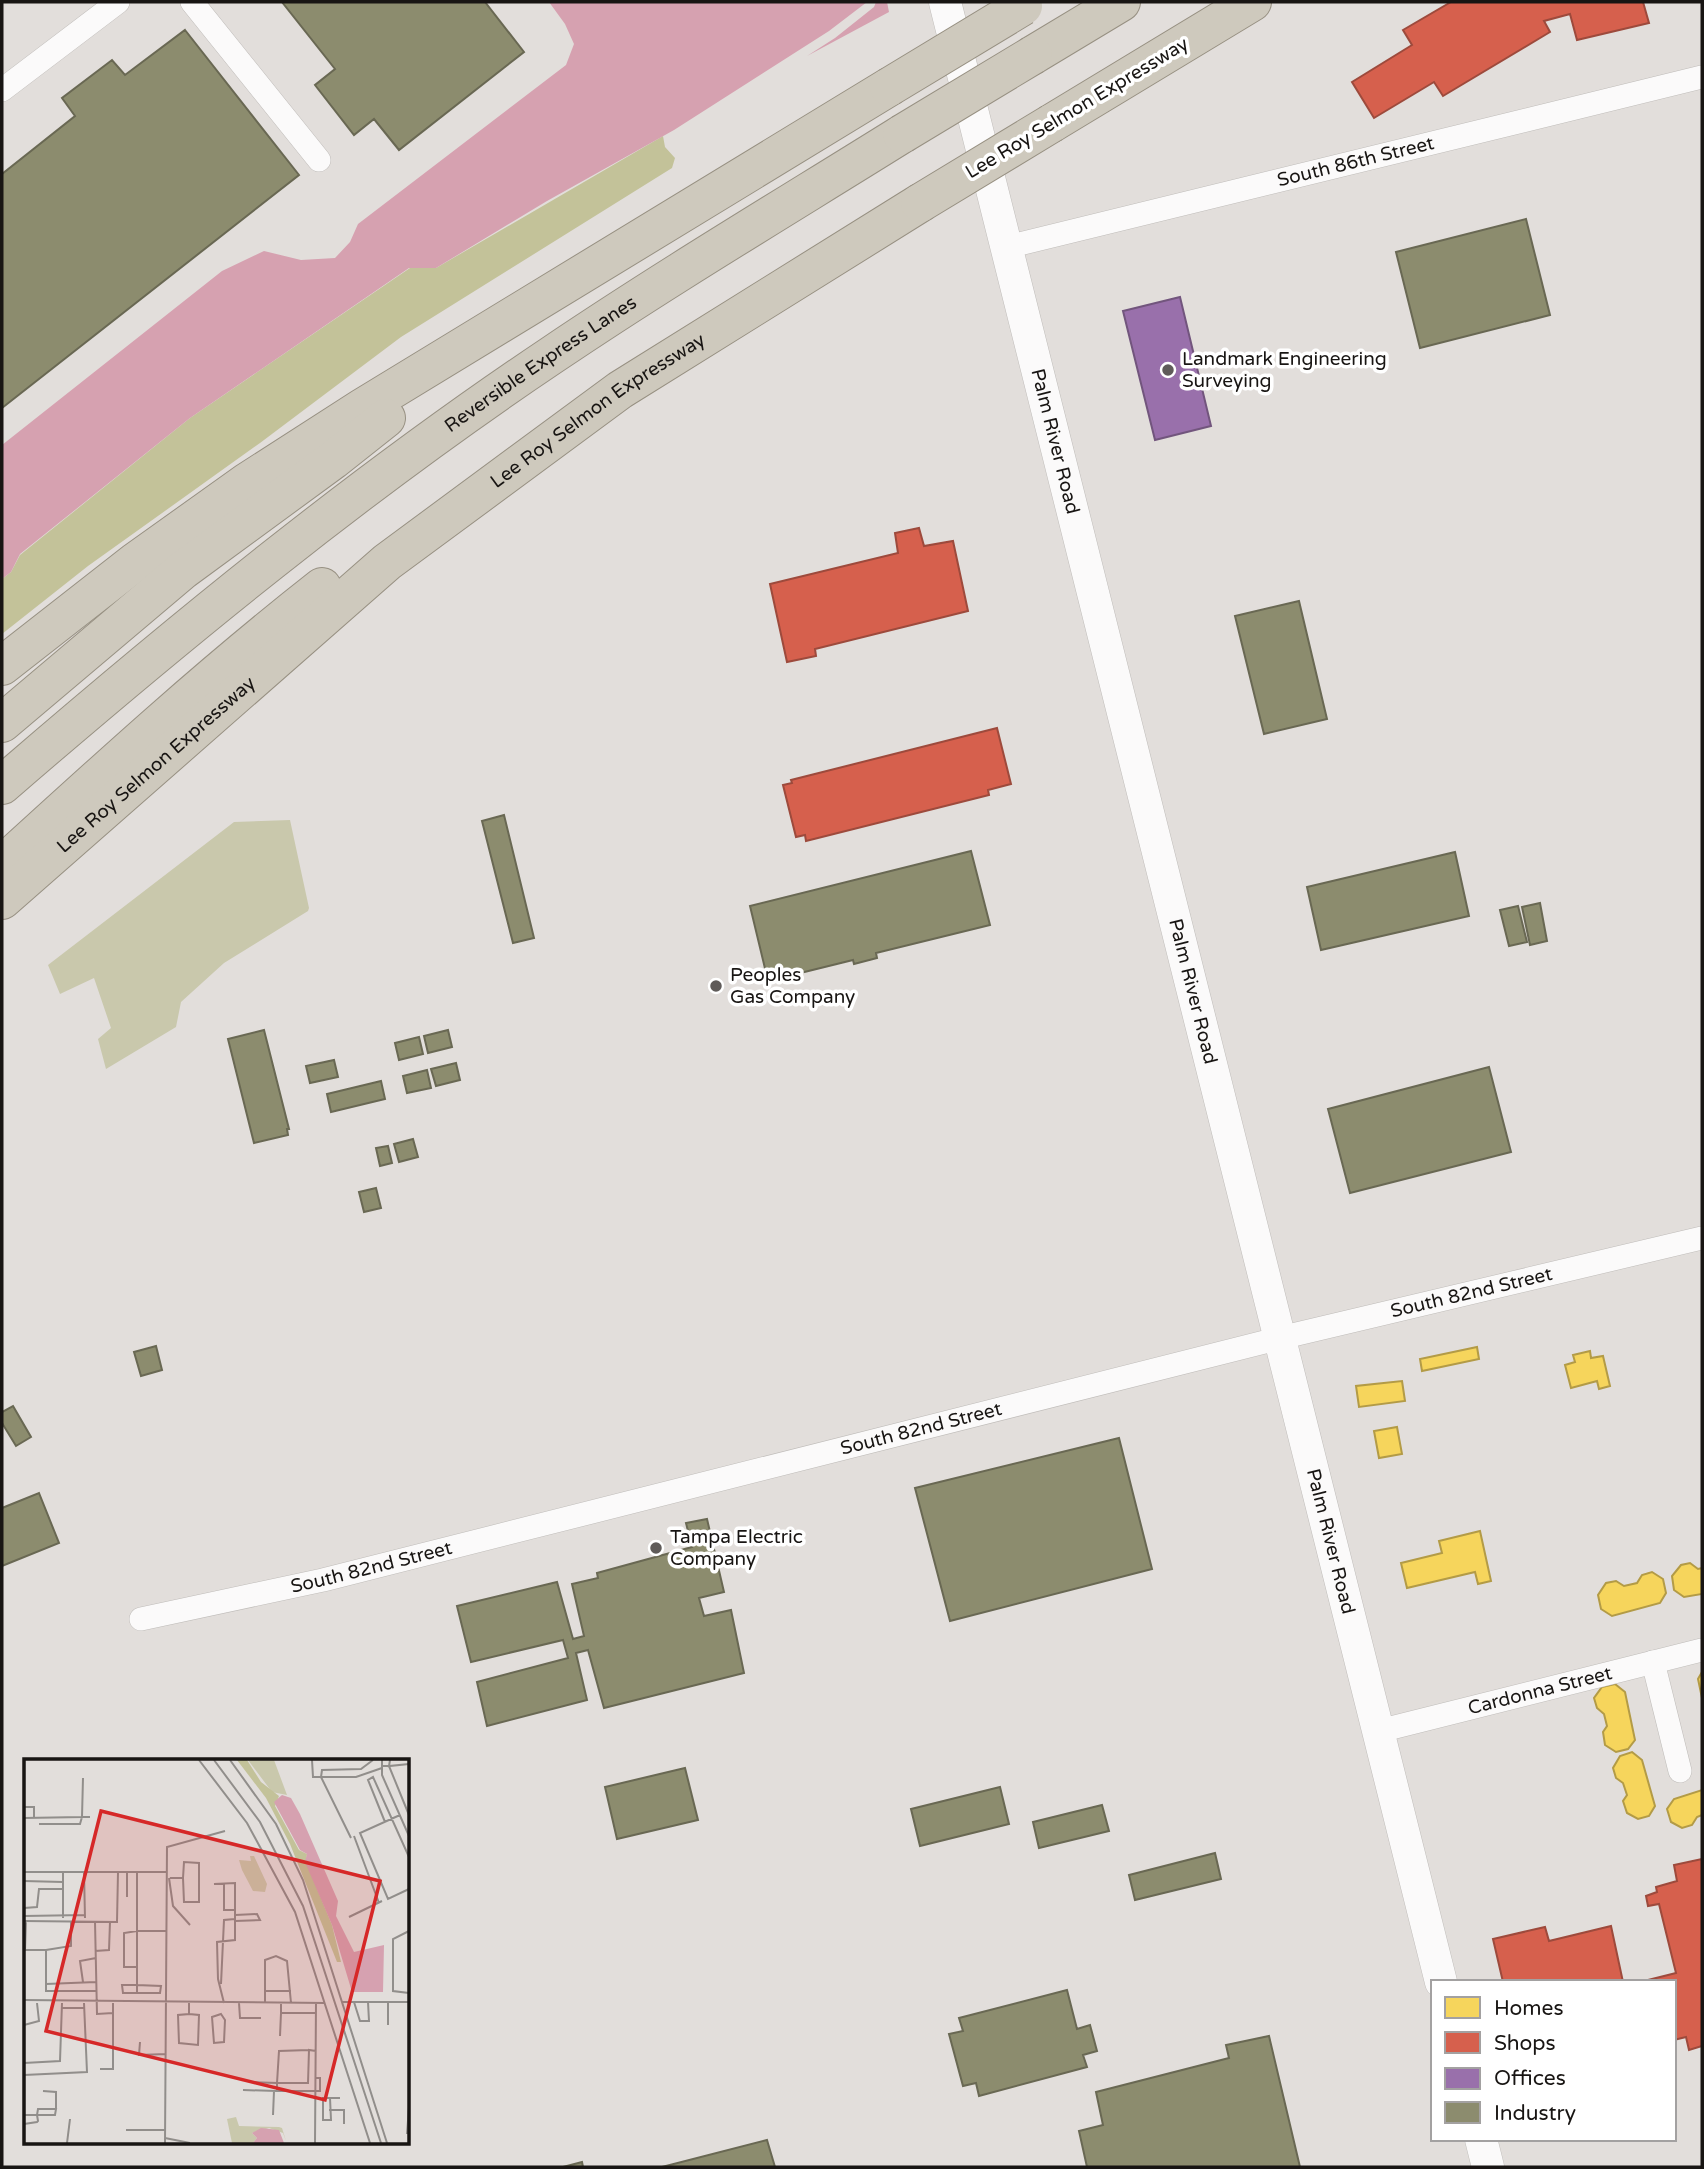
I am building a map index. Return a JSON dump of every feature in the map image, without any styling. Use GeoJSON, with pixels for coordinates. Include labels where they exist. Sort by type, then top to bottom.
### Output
{"type":"FeatureCollection","features":[{"type":"Feature","properties":{"kind":"highway","name":"Reversible Express Lanes"},"geometry":{"type":"LineString","coordinates":[[2,785],[122,681],[223,599],[438,435],[550,356],[902,134],[1121,2]]}},
{"type":"Feature","properties":{"kind":"highway","name":"Lee Roy Selmon Expressway"},"geometry":{"type":"LineString","coordinates":[[2,900],[387,562],[620,390],[1252,2]]}},
{"type":"Feature","properties":{"kind":"highway"},"geometry":{"type":"LineString","coordinates":[[2,667],[135,562],[247,482],[449,355],[1026,4]]}},
{"type":"Feature","properties":{"kind":"highway"},"geometry":{"type":"LineString","coordinates":[[2,723],[183,570],[333,460],[409,400],[431,379],[449,355]]}},
{"type":"Feature","properties":{"kind":"highway"},"geometry":{"type":"LineString","coordinates":[[2,866],[97,778],[266,631],[422,508],[535,428],[620,390]]}},
{"type":"Feature","properties":{"kind":"street"},"geometry":{"type":"LineString","coordinates":[[2,90],[118,2]]}},
{"type":"Feature","properties":{"kind":"street"},"geometry":{"type":"LineString","coordinates":[[192,2],[319,160]]}},
{"type":"Feature","properties":{"kind":"street","name":"Palm River Road"},"geometry":{"type":"LineString","coordinates":[[945,2],[1441,1980]]}},
{"type":"Feature","properties":{"kind":"street","name":"South 86th Street"},"geometry":{"type":"LineString","coordinates":[[1007,247],[1702,77]]}},
{"type":"Feature","properties":{"kind":"street","name":"South 82nd Street"},"geometry":{"type":"LineString","coordinates":[[141,1619],[335,1577],[1280,1338],[1702,1238]]}},
{"type":"Feature","properties":{"kind":"street","name":"Cardonna Street"},"geometry":{"type":"LineString","coordinates":[[1379,1731],[1702,1650]]}},
{"type":"Feature","properties":{"kind":"street"},"geometry":{"type":"LineString","coordinates":[[1653,1662],[1680,1771]]}},
{"type":"Feature","properties":{"kind":"street"},"geometry":{"type":"LineString","coordinates":[[1482,2141],[1488,2167]]}},
{"type":"Feature","properties":{"kind":"green space"},"geometry":{"type":"Polygon","coordinates":[[[663,136],[665,147],[675,158],[672,168],[401,337],[260,443],[88,566],[2,634],[2,579],[11,572],[20,555],[190,418],[410,268],[436,268],[663,136]]]}},
{"type":"Feature","properties":{"kind":"green space"},"geometry":{"type":"Polygon","coordinates":[[[290,820],[308,911],[224,963],[181,1002],[176,1027],[106,1069],[98,1039],[111,1028],[94,978],[60,994],[48,965],[234,822],[290,820]]]}},
{"type":"Feature","properties":{"kind":"shaded area"},"geometry":{"type":"Polygon","coordinates":[[[549,2],[867,2],[829,31],[674,130],[547,201],[436,268],[409,268],[190,418],[20,554],[11,572],[2,579],[2,445],[222,271],[264,251],[301,260],[335,258],[350,242],[358,224],[566,65],[574,44],[565,24],[549,2]]]}},
{"type":"Feature","properties":{"kind":"shaded area"},"geometry":{"type":"Polygon","coordinates":[[[876,2],[887,2],[889,12],[807,56],[835,38],[874,7],[876,2]]]}},
{"type":"Feature","properties":{"kind":"building: Homes"},"geometry":{"type":"Polygon","coordinates":[[[1477,1347],[1479,1359],[1422,1371],[1420,1359],[1477,1347]]]}},
{"type":"Feature","properties":{"kind":"building: Homes"},"geometry":{"type":"Polygon","coordinates":[[[1590,1351],[1591,1358],[1603,1356],[1610,1386],[1599,1389],[1597,1381],[1571,1388],[1565,1365],[1575,1362],[1573,1355],[1590,1351]]]}},
{"type":"Feature","properties":{"kind":"building: Homes"},"geometry":{"type":"Polygon","coordinates":[[[1402,1381],[1405,1401],[1359,1407],[1356,1386],[1402,1381]]]}},
{"type":"Feature","properties":{"kind":"building: Homes"},"geometry":{"type":"Polygon","coordinates":[[[1397,1427],[1402,1454],[1379,1458],[1374,1431],[1397,1427]]]}},
{"type":"Feature","properties":{"kind":"building: Homes"},"geometry":{"type":"Polygon","coordinates":[[[1480,1531],[1491,1581],[1478,1584],[1475,1572],[1407,1588],[1401,1563],[1442,1553],[1439,1541],[1480,1531]]]}},
{"type":"Feature","properties":{"kind":"building: Homes"},"geometry":{"type":"Polygon","coordinates":[[[1690,1563],[1698,1569],[1702,1568],[1702,1594],[1684,1597],[1674,1590],[1672,1576],[1681,1565],[1690,1563]]]}},
{"type":"Feature","properties":{"kind":"building: Homes"},"geometry":{"type":"Polygon","coordinates":[[[1652,1572],[1663,1579],[1666,1593],[1660,1603],[1612,1616],[1601,1609],[1598,1595],[1606,1583],[1616,1581],[1624,1586],[1637,1583],[1642,1575],[1652,1572]]]}},
{"type":"Feature","properties":{"kind":"building: Homes"},"geometry":{"type":"Polygon","coordinates":[[[1702,1672],[1702,1698],[1698,1679],[1702,1672]]]}},
{"type":"Feature","properties":{"kind":"building: Homes"},"geometry":{"type":"Polygon","coordinates":[[[1615,1684],[1625,1692],[1635,1740],[1628,1749],[1616,1752],[1605,1745],[1603,1732],[1607,1726],[1604,1714],[1597,1708],[1594,1698],[1602,1687],[1615,1684]]]}},
{"type":"Feature","properties":{"kind":"building: Homes"},"geometry":{"type":"Polygon","coordinates":[[[1632,1752],[1642,1760],[1655,1806],[1649,1816],[1638,1819],[1627,1813],[1623,1801],[1627,1795],[1613,1768],[1620,1756],[1632,1752]]]}},
{"type":"Feature","properties":{"kind":"building: Homes"},"geometry":{"type":"Polygon","coordinates":[[[1702,1790],[1702,1815],[1697,1817],[1692,1825],[1682,1828],[1671,1822],[1667,1809],[1674,1799],[1702,1790]]]}},
{"type":"Feature","properties":{"kind":"building: Shops"},"geometry":{"type":"Polygon","coordinates":[[[1451,2],[1643,2],[1649,23],[1577,40],[1570,14],[1544,21],[1550,32],[1443,96],[1434,82],[1374,118],[1352,82],[1412,45],[1403,30],[1451,2]]]}},
{"type":"Feature","properties":{"kind":"building: Shops"},"geometry":{"type":"Polygon","coordinates":[[[919,528],[924,546],[953,541],[968,611],[815,649],[816,656],[787,662],[770,584],[898,553],[895,533],[919,528]]]}},
{"type":"Feature","properties":{"kind":"building: Shops"},"geometry":{"type":"Polygon","coordinates":[[[997,728],[1011,784],[988,790],[989,795],[806,841],[805,835],[796,837],[783,785],[792,783],[791,780],[997,728]]]}},
{"type":"Feature","properties":{"kind":"building: Shops"},"geometry":{"type":"Polygon","coordinates":[[[1702,1859],[1702,2046],[1689,2050],[1686,2037],[1676,2040],[1676,1980],[1648,1980],[1676,1973],[1659,1904],[1648,1906],[1646,1896],[1657,1892],[1656,1887],[1677,1881],[1674,1865],[1702,1859]]]}},
{"type":"Feature","properties":{"kind":"building: Shops"},"geometry":{"type":"Polygon","coordinates":[[[1611,1926],[1623,1980],[1503,1980],[1493,1939],[1545,1927],[1549,1941],[1611,1926]]]}},
{"type":"Feature","properties":{"kind":"building: Offices"},"geometry":{"type":"Polygon","coordinates":[[[1180,297],[1211,426],[1155,440],[1123,311],[1180,297]]]}},
{"type":"Feature","properties":{"kind":"building: Industry"},"geometry":{"type":"Polygon","coordinates":[[[282,2],[485,2],[524,52],[399,150],[374,119],[354,135],[315,85],[335,69],[282,2]]]}},
{"type":"Feature","properties":{"kind":"building: Industry"},"geometry":{"type":"Polygon","coordinates":[[[185,30],[299,175],[2,408],[2,174],[75,116],[62,98],[112,60],[125,75],[185,30]]]}},
{"type":"Feature","properties":{"kind":"building: Industry"},"geometry":{"type":"Polygon","coordinates":[[[1526,219],[1550,315],[1420,348],[1396,252],[1526,219]]]}},
{"type":"Feature","properties":{"kind":"building: Industry"},"geometry":{"type":"Polygon","coordinates":[[[1299,601],[1327,719],[1264,734],[1235,616],[1299,601]]]}},
{"type":"Feature","properties":{"kind":"building: Industry"},"geometry":{"type":"Polygon","coordinates":[[[504,815],[534,938],[513,943],[482,821],[504,815]]]}},
{"type":"Feature","properties":{"kind":"building: Industry"},"geometry":{"type":"Polygon","coordinates":[[[971,851],[990,925],[876,953],[877,958],[854,964],[853,960],[768,981],[750,906],[971,851]]]}},
{"type":"Feature","properties":{"kind":"building: Industry"},"geometry":{"type":"Polygon","coordinates":[[[1455,852],[1469,916],[1321,950],[1307,887],[1455,852]]]}},
{"type":"Feature","properties":{"kind":"building: Industry"},"geometry":{"type":"Polygon","coordinates":[[[1540,903],[1547,941],[1530,945],[1522,907],[1540,903]]]}},
{"type":"Feature","properties":{"kind":"building: Industry"},"geometry":{"type":"Polygon","coordinates":[[[1518,906],[1527,942],[1509,946],[1500,910],[1518,906]]]}},
{"type":"Feature","properties":{"kind":"building: Industry"},"geometry":{"type":"Polygon","coordinates":[[[264,1030],[289,1129],[288,1135],[254,1143],[228,1039],[264,1030]]]}},
{"type":"Feature","properties":{"kind":"building: Industry"},"geometry":{"type":"Polygon","coordinates":[[[448,1030],[452,1047],[428,1053],[424,1036],[448,1030]]]}},
{"type":"Feature","properties":{"kind":"building: Industry"},"geometry":{"type":"Polygon","coordinates":[[[419,1037],[423,1054],[399,1060],[395,1043],[419,1037]]]}},
{"type":"Feature","properties":{"kind":"building: Industry"},"geometry":{"type":"Polygon","coordinates":[[[334,1060],[338,1077],[310,1083],[306,1066],[334,1060]]]}},
{"type":"Feature","properties":{"kind":"building: Industry"},"geometry":{"type":"Polygon","coordinates":[[[456,1063],[460,1080],[436,1086],[431,1069],[456,1063]]]}},
{"type":"Feature","properties":{"kind":"building: Industry"},"geometry":{"type":"Polygon","coordinates":[[[1489,1067],[1511,1152],[1350,1193],[1328,1109],[1489,1067]]]}},
{"type":"Feature","properties":{"kind":"building: Industry"},"geometry":{"type":"Polygon","coordinates":[[[427,1070],[431,1088],[407,1093],[403,1076],[427,1070]]]}},
{"type":"Feature","properties":{"kind":"building: Industry"},"geometry":{"type":"Polygon","coordinates":[[[381,1081],[385,1099],[331,1112],[327,1094],[381,1081]]]}},
{"type":"Feature","properties":{"kind":"building: Industry"},"geometry":{"type":"Polygon","coordinates":[[[413,1139],[418,1157],[399,1162],[394,1144],[413,1139]]]}},
{"type":"Feature","properties":{"kind":"building: Industry"},"geometry":{"type":"Polygon","coordinates":[[[388,1146],[392,1163],[380,1166],[376,1148],[388,1146]]]}},
{"type":"Feature","properties":{"kind":"building: Industry"},"geometry":{"type":"Polygon","coordinates":[[[376,1188],[381,1208],[364,1212],[359,1192],[376,1188]]]}},
{"type":"Feature","properties":{"kind":"building: Industry"},"geometry":{"type":"Polygon","coordinates":[[[156,1346],[162,1370],[141,1376],[134,1352],[156,1346]]]}},
{"type":"Feature","properties":{"kind":"building: Industry"},"geometry":{"type":"Polygon","coordinates":[[[13,1406],[31,1437],[16,1446],[2,1423],[2,1412],[13,1406]]]}},
{"type":"Feature","properties":{"kind":"building: Industry"},"geometry":{"type":"Polygon","coordinates":[[[1119,1438],[1152,1569],[950,1621],[915,1488],[1119,1438]]]}},
{"type":"Feature","properties":{"kind":"building: Industry"},"geometry":{"type":"Polygon","coordinates":[[[39,1493],[59,1543],[2,1566],[2,1508],[39,1493]]]}},
{"type":"Feature","properties":{"kind":"building: Industry"},"geometry":{"type":"Polygon","coordinates":[[[707,1519],[724,1592],[699,1598],[704,1616],[731,1610],[744,1673],[604,1708],[588,1650],[576,1653],[587,1700],[487,1726],[477,1682],[568,1658],[563,1640],[471,1662],[457,1606],[557,1582],[573,1639],[584,1636],[572,1584],[598,1578],[597,1573],[692,1547],[686,1523],[707,1519]]]}},
{"type":"Feature","properties":{"kind":"building: Industry"},"geometry":{"type":"Polygon","coordinates":[[[685,1768],[698,1820],[617,1839],[605,1787],[685,1768]]]}},
{"type":"Feature","properties":{"kind":"building: Industry"},"geometry":{"type":"Polygon","coordinates":[[[1000,1787],[1009,1824],[920,1846],[911,1809],[1000,1787]]]}},
{"type":"Feature","properties":{"kind":"building: Industry"},"geometry":{"type":"Polygon","coordinates":[[[1102,1805],[1109,1831],[1039,1848],[1033,1822],[1102,1805]]]}},
{"type":"Feature","properties":{"kind":"building: Industry"},"geometry":{"type":"Polygon","coordinates":[[[1215,1853],[1221,1879],[1135,1900],[1129,1875],[1215,1853]]]}},
{"type":"Feature","properties":{"kind":"building: Industry"},"geometry":{"type":"Polygon","coordinates":[[[1067,1990],[1077,2029],[1090,2025],[1097,2051],[1083,2055],[1087,2067],[979,2096],[976,2083],[963,2086],[949,2034],[963,2031],[959,2018],[1067,1990]]]}},
{"type":"Feature","properties":{"kind":"building: Industry"},"geometry":{"type":"Polygon","coordinates":[[[1269,2036],[1300,2167],[1087,2167],[1079,2131],[1103,2125],[1096,2092],[1229,2058],[1226,2045],[1269,2036]]]}},
{"type":"Feature","properties":{"kind":"building: Industry"},"geometry":{"type":"Polygon","coordinates":[[[767,2140],[775,2167],[662,2167],[767,2140]]]}},
{"type":"Feature","properties":{"kind":"building: Industry"},"geometry":{"type":"Polygon","coordinates":[[[582,2162],[583,2167],[563,2167],[582,2162]]]}},
{"type":"Feature","properties":{"kind":"place","name":"Landmark Engineering Surveying"},"geometry":{"type":"Point","coordinates":[1168,370]}},
{"type":"Feature","properties":{"kind":"place","name":"Peoples Gas Company"},"geometry":{"type":"Point","coordinates":[716,986]}},
{"type":"Feature","properties":{"kind":"place","name":"Tampa Electric Company"},"geometry":{"type":"Point","coordinates":[656,1548]}}]}
